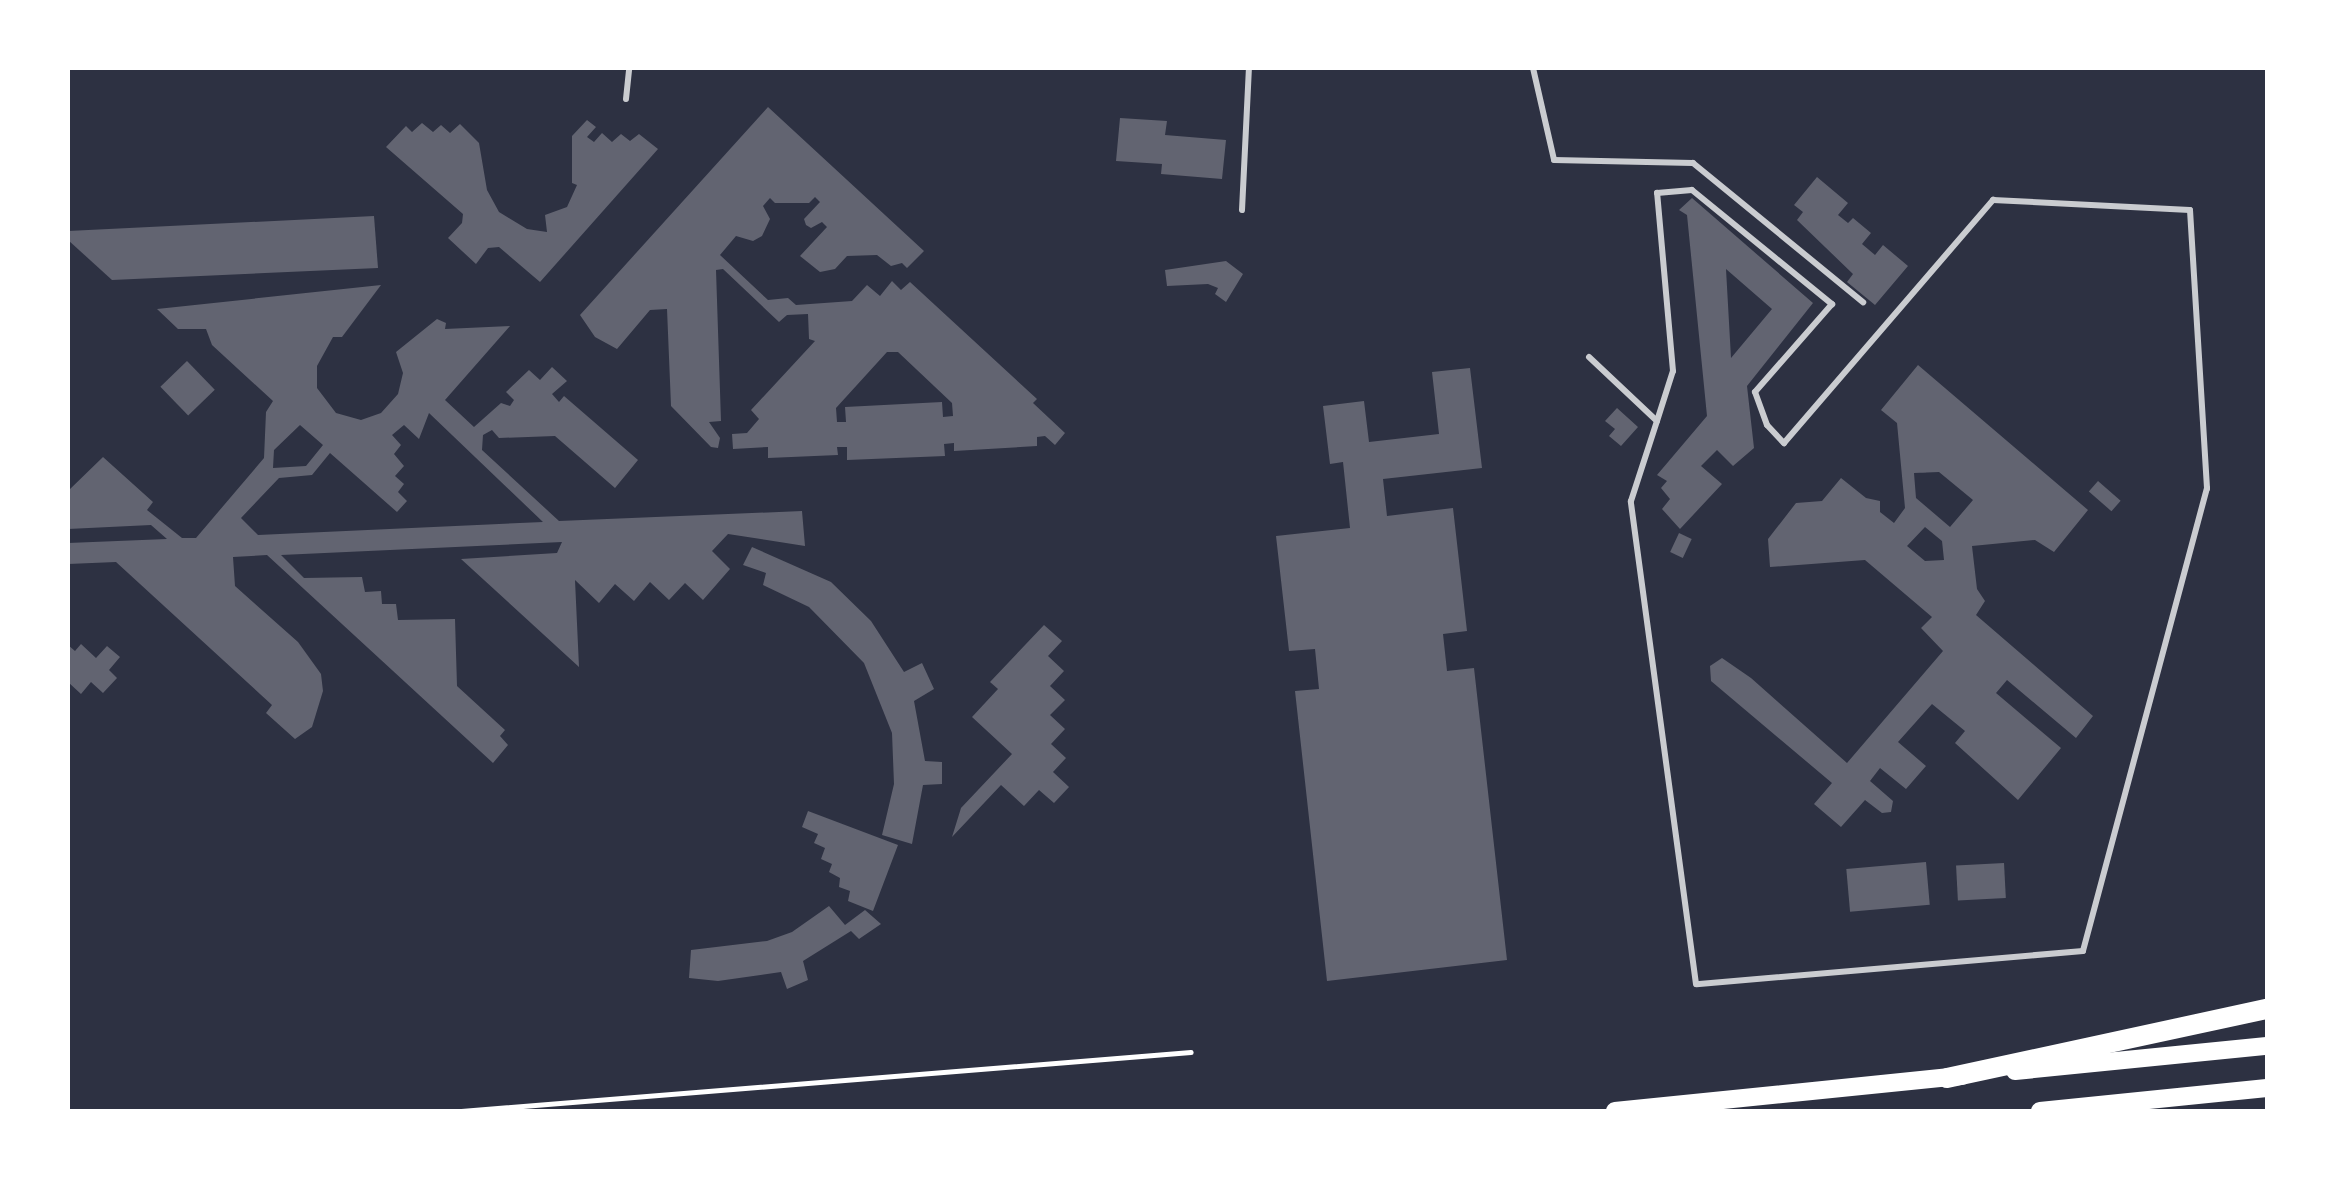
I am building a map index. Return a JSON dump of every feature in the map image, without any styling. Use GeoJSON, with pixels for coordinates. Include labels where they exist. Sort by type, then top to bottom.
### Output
{"type":"FeatureCollection","features":[{"type":"Feature","properties":{"kind":"highway"},"geometry":{"type":"LineString","coordinates":[[1947,1078],[2267,1009]]}},
{"type":"Feature","properties":{"kind":"highway"},"geometry":{"type":"LineString","coordinates":[[1615,1111],[2267,1046]]}},
{"type":"Feature","properties":{"kind":"highway"},"geometry":{"type":"LineString","coordinates":[[2040,1111],[2267,1088]]}},
{"type":"Feature","properties":{"kind":"lane"},"geometry":{"type":"LineString","coordinates":[[626,99],[629,68]]}},
{"type":"Feature","properties":{"kind":"lane"},"geometry":{"type":"LineString","coordinates":[[1242,210],[1249,68]]}},
{"type":"Feature","properties":{"kind":"lane"},"geometry":{"type":"LineString","coordinates":[[1533,68],[1554,160],[1693,163],[1863,302]]}},
{"type":"Feature","properties":{"kind":"lane"},"geometry":{"type":"LineString","coordinates":[[1692,190],[1832,304],[1755,392],[1767,425],[1784,443],[1993,200],[2190,210],[2207,488],[2083,951],[1696,984],[1631,501],[1657,421],[1673,371],[1657,193],[1692,190]]}},
{"type":"Feature","properties":{"kind":"lane"},"geometry":{"type":"LineString","coordinates":[[1589,357],[1657,421]]}},
{"type":"Feature","properties":{"kind":"path"},"geometry":{"type":"LineString","coordinates":[[461,1111],[1191,1052]]}},
{"type":"Feature","properties":{"kind":"building"},"geometry":{"type":"Polygon","coordinates":[[[768,107],[924,251],[907,268],[902,263],[891,266],[877,255],[847,256],[835,269],[820,272],[800,256],[827,227],[822,222],[811,228],[806,225],[804,219],[820,202],[815,197],[809,203],[775,203],[770,198],[763,206],[770,219],[762,236],[753,241],[736,236],[720,255],[768,300],[788,298],[796,305],[852,301],[867,285],[880,296],[892,281],[901,290],[910,282],[1037,399],[1033,403],[1065,433],[1055,445],[1045,436],[1037,437],[1037,446],[954,451],[954,443],[944,444],[945,456],[847,460],[847,447],[837,447],[838,455],[768,458],[768,447],[733,449],[732,434],[747,433],[759,419],[751,410],[815,341],[809,339],[808,314],[787,315],[779,322],[723,269],[716,270],[721,421],[709,422],[720,438],[718,448],[711,447],[671,406],[667,309],[650,310],[617,349],[595,337],[580,315],[768,107]],[[887,352],[836,408],[837,422],[846,422],[845,407],[942,402],[943,417],[953,416],[952,403],[898,352],[887,352]]]}},
{"type":"Feature","properties":{"kind":"building"},"geometry":{"type":"Polygon","coordinates":[[[1120,118],[1167,121],[1165,135],[1226,140],[1222,179],[1161,174],[1162,164],[1116,161],[1120,118]]]}},
{"type":"Feature","properties":{"kind":"building"},"geometry":{"type":"Polygon","coordinates":[[[587,120],[596,127],[587,137],[594,142],[602,133],[612,142],[621,134],[630,141],[639,134],[658,149],[540,282],[499,247],[488,248],[476,264],[448,238],[462,223],[463,214],[386,147],[406,126],[412,132],[422,123],[433,132],[441,125],[450,133],[460,124],[479,143],[487,190],[499,212],[527,229],[547,232],[545,215],[567,207],[577,185],[572,183],[572,136],[587,120]]]}},
{"type":"Feature","properties":{"kind":"building"},"geometry":{"type":"Polygon","coordinates":[[[1817,177],[1848,203],[1838,215],[1848,223],[1853,218],[1871,233],[1862,244],[1875,255],[1883,245],[1908,266],[1875,305],[1847,282],[1853,274],[1797,220],[1803,212],[1794,205],[1817,177]]]}},
{"type":"Feature","properties":{"kind":"building"},"geometry":{"type":"Polygon","coordinates":[[[1692,198],[1813,303],[1747,386],[1754,448],[1733,466],[1717,450],[1701,466],[1722,484],[1680,529],[1662,509],[1670,499],[1661,488],[1667,481],[1657,475],[1707,416],[1687,215],[1679,210],[1692,198]],[[1726,269],[1731,358],[1772,309],[1726,269]]]}},
{"type":"Feature","properties":{"kind":"building"},"geometry":{"type":"Polygon","coordinates":[[[374,216],[378,268],[112,280],[68,240],[68,231],[374,216]]]}},
{"type":"Feature","properties":{"kind":"building"},"geometry":{"type":"Polygon","coordinates":[[[1226,261],[1243,274],[1226,302],[1215,294],[1218,288],[1208,284],[1167,286],[1165,270],[1226,261]]]}},
{"type":"Feature","properties":{"kind":"building"},"geometry":{"type":"Polygon","coordinates":[[[381,285],[342,337],[333,337],[317,366],[317,388],[336,413],[361,420],[381,413],[398,394],[403,373],[396,352],[437,319],[446,323],[445,329],[510,326],[445,400],[474,427],[501,403],[510,406],[514,400],[506,392],[529,370],[540,380],[552,367],[567,381],[552,394],[559,402],[564,396],[638,460],[615,488],[555,436],[499,438],[492,430],[483,435],[482,450],[559,521],[802,511],[805,546],[728,534],[712,551],[730,569],[703,600],[685,583],[669,600],[650,582],[634,601],[615,584],[599,603],[575,580],[579,667],[461,559],[557,553],[562,542],[281,555],[304,578],[362,577],[365,592],[381,591],[382,604],[396,604],[398,620],[455,619],[457,686],[505,730],[500,736],[508,745],[493,763],[267,555],[233,557],[235,586],[298,642],[321,674],[323,691],[312,727],[295,739],[266,713],[272,705],[116,562],[68,564],[68,543],[167,539],[151,525],[68,529],[68,491],[103,457],[153,502],[147,510],[182,538],[196,538],[264,458],[266,412],[273,401],[212,345],[206,329],[178,329],[157,309],[381,285]],[[429,413],[419,439],[404,425],[392,435],[401,445],[394,454],[404,466],[395,476],[404,484],[398,492],[407,501],[397,512],[330,453],[312,475],[279,478],[241,518],[258,535],[543,522],[429,413]],[[300,425],[274,450],[273,468],[306,466],[323,445],[300,425]]]}},
{"type":"Feature","properties":{"kind":"building"},"geometry":{"type":"Polygon","coordinates":[[[187,361],[215,390],[188,415],[160,387],[187,361]]]}},
{"type":"Feature","properties":{"kind":"building"},"geometry":{"type":"Polygon","coordinates":[[[1918,365],[2088,510],[2054,552],[2035,540],[1972,546],[1977,589],[1985,601],[1976,615],[2093,716],[2076,738],[2007,680],[1996,693],[2061,748],[2018,800],[1955,743],[1965,731],[1932,704],[1898,742],[1926,766],[1906,789],[1880,768],[1870,781],[1893,801],[1891,812],[1882,813],[1865,800],[1841,827],[1814,804],[1832,783],[1711,681],[1710,666],[1722,658],[1751,678],[1847,763],[1943,651],[1921,628],[1932,617],[1865,560],[1770,567],[1768,539],[1796,503],[1822,501],[1841,478],[1866,498],[1880,501],[1880,512],[1894,523],[1905,508],[1897,423],[1881,410],[1918,365]],[[1939,472],[1914,473],[1916,498],[1950,527],[1973,500],[1939,472]],[[1925,527],[1907,546],[1925,561],[1944,560],[1942,541],[1925,527]]]}},
{"type":"Feature","properties":{"kind":"building"},"geometry":{"type":"Polygon","coordinates":[[[1470,368],[1482,468],[1383,479],[1387,516],[1453,508],[1467,631],[1443,634],[1447,671],[1474,668],[1507,960],[1327,981],[1295,691],[1319,689],[1315,649],[1289,651],[1276,536],[1350,528],[1343,462],[1330,464],[1323,406],[1364,401],[1369,442],[1439,434],[1432,372],[1470,368]]]}},
{"type":"Feature","properties":{"kind":"building"},"geometry":{"type":"Polygon","coordinates":[[[1617,408],[1638,427],[1621,446],[1609,436],[1615,429],[1605,421],[1617,408]]]}},
{"type":"Feature","properties":{"kind":"building"},"geometry":{"type":"Polygon","coordinates":[[[2098,481],[2121,501],[2111,511],[2089,492],[2098,481]]]}},
{"type":"Feature","properties":{"kind":"building"},"geometry":{"type":"Polygon","coordinates":[[[1679,533],[1692,539],[1683,558],[1670,552],[1679,533]]]}},
{"type":"Feature","properties":{"kind":"building"},"geometry":{"type":"Polygon","coordinates":[[[752,547],[831,582],[871,621],[904,672],[922,663],[934,689],[914,701],[925,761],[942,762],[942,784],[923,785],[912,844],[882,835],[894,784],[892,733],[864,663],[809,607],[763,585],[766,573],[743,565],[752,547]]]}},
{"type":"Feature","properties":{"kind":"building"},"geometry":{"type":"Polygon","coordinates":[[[1044,625],[1062,641],[1048,656],[1064,671],[1050,686],[1065,700],[1050,715],[1065,729],[1051,744],[1066,758],[1053,772],[1069,787],[1054,803],[1039,790],[1024,806],[1001,785],[952,837],[961,808],[1012,754],[972,717],[998,689],[990,682],[1044,625]]]}},
{"type":"Feature","properties":{"kind":"building"},"geometry":{"type":"Polygon","coordinates":[[[81,644],[96,658],[107,646],[120,657],[109,670],[117,678],[103,693],[91,682],[81,694],[68,682],[68,645],[75,651],[81,644]]]}},
{"type":"Feature","properties":{"kind":"building"},"geometry":{"type":"Polygon","coordinates":[[[808,811],[898,845],[873,911],[848,901],[850,891],[839,887],[840,878],[829,872],[832,864],[821,859],[825,848],[814,843],[818,834],[802,827],[808,811]]]}},
{"type":"Feature","properties":{"kind":"building"},"geometry":{"type":"Polygon","coordinates":[[[1926,862],[1930,905],[1850,912],[1846,869],[1926,862]]]}},
{"type":"Feature","properties":{"kind":"building"},"geometry":{"type":"Polygon","coordinates":[[[2004,863],[2006,898],[1958,900],[1956,866],[2004,863]]]}},
{"type":"Feature","properties":{"kind":"building"},"geometry":{"type":"Polygon","coordinates":[[[829,906],[845,925],[865,910],[881,924],[859,939],[851,931],[803,961],[808,980],[787,989],[781,972],[718,981],[689,978],[691,950],[767,941],[792,932],[829,906]]]}}]}
